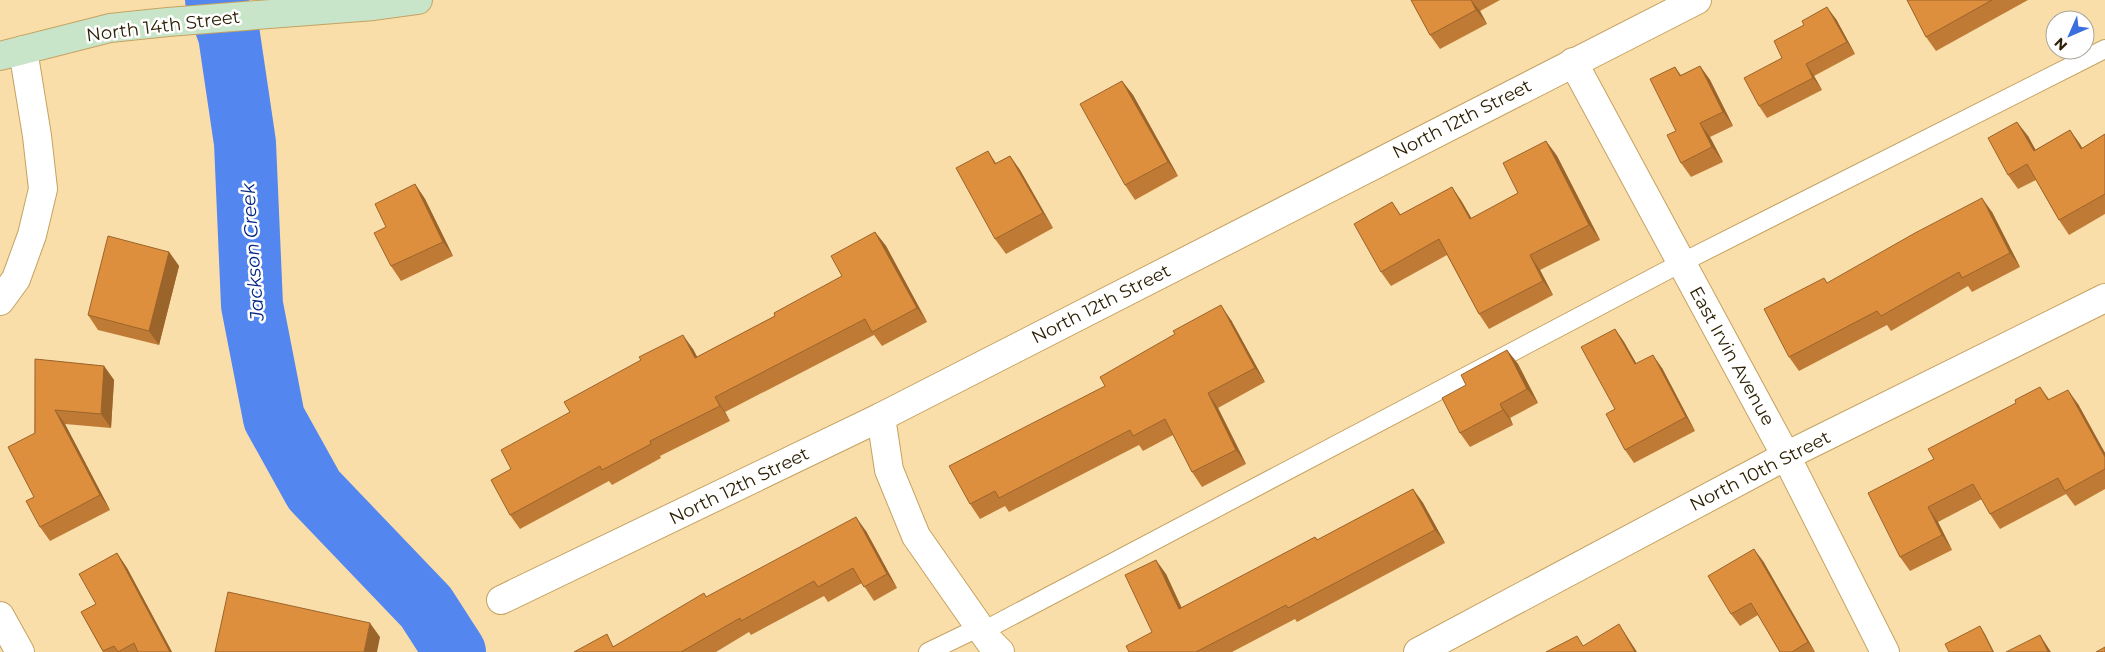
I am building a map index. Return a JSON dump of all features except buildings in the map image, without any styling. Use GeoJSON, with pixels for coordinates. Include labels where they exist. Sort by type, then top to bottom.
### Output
{"type":"FeatureCollection","features":[{"type":"Feature","properties":{"kind":"street","name":"North 14th Street"},"geometry":{"type":"LineString","coordinates":[[11,53],[110,28],[374,6],[418,0]]}},
{"type":"Feature","properties":{"kind":"street","name":"North 12th Street"},"geometry":{"type":"LineString","coordinates":[[501,600],[882,417],[1697,0]]}},
{"type":"Feature","properties":{"kind":"street"},"geometry":{"type":"LineString","coordinates":[[0,301],[16,279],[32,235],[44,189],[37,136],[11,53]]}},
{"type":"Feature","properties":{"kind":"street","name":"East Irvin Avenue"},"geometry":{"type":"LineString","coordinates":[[1573,62],[1786,456],[1884,652]]}},
{"type":"Feature","properties":{"kind":"street","name":"North 10th Street"},"geometry":{"type":"LineString","coordinates":[[1418,652],[1786,456],[2105,298]]}},
{"type":"Feature","properties":{"kind":"street"},"geometry":{"type":"LineString","coordinates":[[882,417],[889,470],[916,536],[1000,652]]}},
{"type":"Feature","properties":{"kind":"street"},"geometry":{"type":"LineString","coordinates":[[0,616],[20,652]]}},
{"type":"Feature","properties":{"kind":"lane"},"geometry":{"type":"LineString","coordinates":[[928,652],[982,629],[1681,263],[2105,49]]}},
{"type":"Feature","properties":{"kind":"waterway","name":"Jackson Creek"},"geometry":{"type":"LineString","coordinates":[[216,0],[229,35],[245,143],[252,305],[274,418],[314,490],[426,607],[455,652]]}}]}
